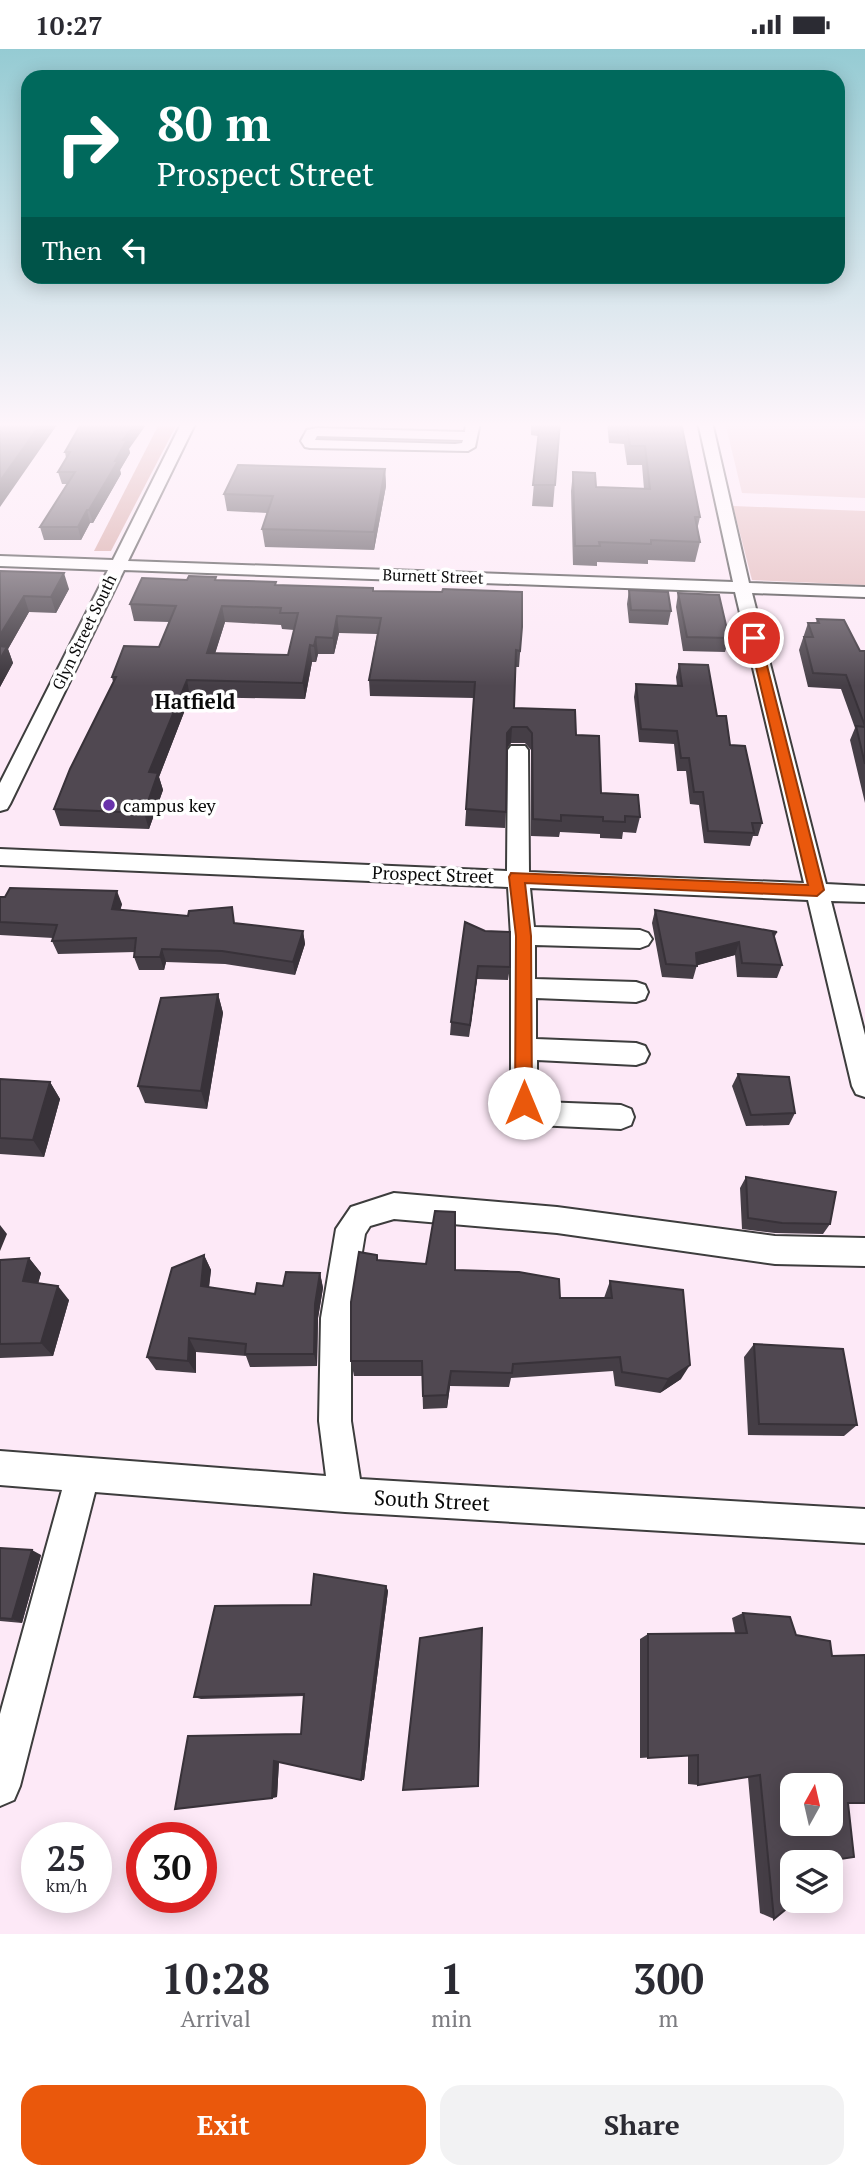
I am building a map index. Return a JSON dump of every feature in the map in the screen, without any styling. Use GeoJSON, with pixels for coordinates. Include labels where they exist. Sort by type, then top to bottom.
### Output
{"type":"FeatureCollection","features":[{"type":"Feature","properties":{"kind":"street","name":"Glyn Street South"},"geometry":{"type":"LineString","coordinates":[[0,804],[145,510]]}},
{"type":"Feature","properties":{"kind":"street"},"geometry":{"type":"LineString","coordinates":[[725,510],[865,1086]]}},
{"type":"Feature","properties":{"kind":"street","name":"Burnett Street"},"geometry":{"type":"LineString","coordinates":[[0,561],[865,592]]}},
{"type":"Feature","properties":{"kind":"street"},"geometry":{"type":"LineString","coordinates":[[518,750],[517,877],[523,936],[524,1103],[537,1112],[621,1117]]}},
{"type":"Feature","properties":{"kind":"street","name":"Prospect Street"},"geometry":{"type":"LineString","coordinates":[[0,857],[517,877],[865,894]]}},
{"type":"Feature","properties":{"kind":"street"},"geometry":{"type":"LineString","coordinates":[[523,936],[640,939]]}},
{"type":"Feature","properties":{"kind":"street"},"geometry":{"type":"LineString","coordinates":[[522,988],[636,992]]}},
{"type":"Feature","properties":{"kind":"street"},"geometry":{"type":"LineString","coordinates":[[523,1049],[636,1054]]}},
{"type":"Feature","properties":{"kind":"street"},"geometry":{"type":"LineString","coordinates":[[345,1495],[335,1421],[335,1318],[351,1229],[361,1216],[394,1206],[556,1220],[775,1250],[865,1252]]}},
{"type":"Feature","properties":{"kind":"street","name":"South Street"},"geometry":{"type":"LineString","coordinates":[[0,1468],[345,1495],[865,1526]]}},
{"type":"Feature","properties":{"kind":"street"},"geometry":{"type":"LineString","coordinates":[[0,1786],[83,1475]]}},
{"type":"Feature","properties":{"kind":"shaded area"},"geometry":{"type":"Polygon","coordinates":[[[115,510],[132,510],[111,551],[94,551],[115,510]]]}},
{"type":"Feature","properties":{"kind":"shaded area"},"geometry":{"type":"Polygon","coordinates":[[[734,510],[865,511],[865,585],[752,580],[734,510]]]}},
{"type":"Feature","properties":{"kind":"building"},"geometry":{"type":"Polygon","coordinates":[[[51,510],[89,510],[78,527],[40,527],[51,510]]]}},
{"type":"Feature","properties":{"kind":"building"},"geometry":{"type":"Polygon","coordinates":[[[268,510],[378,510],[374,532],[262,529],[268,510]]]}},
{"type":"Feature","properties":{"kind":"building"},"geometry":{"type":"Polygon","coordinates":[[[574,510],[699,510],[700,517],[695,517],[700,542],[651,540],[651,544],[599,542],[600,546],[575,546],[574,510]]]}},
{"type":"Feature","properties":{"kind":"building"},"geometry":{"type":"Polygon","coordinates":[[[0,571],[64,573],[51,597],[24,596],[0,635],[0,571]]]}},
{"type":"Feature","properties":{"kind":"building"},"geometry":{"type":"Polygon","coordinates":[[[189,576],[216,577],[215,580],[373,588],[373,591],[442,592],[443,589],[522,592],[522,627],[520,651],[516,650],[514,708],[575,710],[576,735],[599,736],[601,793],[638,795],[640,817],[625,816],[625,822],[603,821],[603,817],[561,815],[561,821],[533,819],[532,733],[527,727],[512,727],[507,733],[506,812],[466,809],[475,682],[369,680],[381,618],[337,616],[333,638],[316,637],[314,646],[310,645],[303,683],[187,680],[149,772],[158,773],[144,813],[54,809],[70,769],[116,677],[112,677],[124,646],[159,647],[176,606],[130,604],[142,578],[187,580],[189,576]],[[222,606],[207,653],[288,655],[298,613],[280,613],[281,608],[222,606]]]}},
{"type":"Feature","properties":{"kind":"building"},"geometry":{"type":"Polygon","coordinates":[[[629,590],[668,592],[671,611],[631,610],[629,590]]]}},
{"type":"Feature","properties":{"kind":"building"},"geometry":{"type":"Polygon","coordinates":[[[678,593],[719,595],[729,638],[687,637],[678,593]]]}},
{"type":"Feature","properties":{"kind":"building"},"geometry":{"type":"Polygon","coordinates":[[[817,619],[844,620],[860,651],[865,651],[865,726],[846,675],[813,673],[804,637],[813,637],[808,623],[819,623],[817,619]]]}},
{"type":"Feature","properties":{"kind":"building"},"geometry":{"type":"Polygon","coordinates":[[[0,646],[7,647],[0,659],[0,646]]]}},
{"type":"Feature","properties":{"kind":"building"},"geometry":{"type":"Polygon","coordinates":[[[679,664],[708,665],[717,716],[726,716],[730,745],[745,746],[762,823],[752,823],[754,833],[708,831],[703,792],[694,792],[689,758],[681,758],[677,731],[641,729],[636,684],[682,686],[679,664]]]}},
{"type":"Feature","properties":{"kind":"building"},"geometry":{"type":"Polygon","coordinates":[[[856,726],[865,727],[865,764],[856,726]]]}},
{"type":"Feature","properties":{"kind":"building"},"geometry":{"type":"Polygon","coordinates":[[[10,888],[117,891],[112,909],[188,916],[189,911],[232,907],[234,923],[303,931],[293,962],[222,951],[162,949],[160,957],[134,957],[136,938],[52,941],[57,925],[0,922],[0,897],[5,897],[10,888]]]}},
{"type":"Feature","properties":{"kind":"building"},"geometry":{"type":"Polygon","coordinates":[[[655,910],[777,932],[773,933],[782,965],[742,963],[739,942],[696,953],[697,966],[666,964],[655,910]]]}},
{"type":"Feature","properties":{"kind":"building"},"geometry":{"type":"Polygon","coordinates":[[[465,922],[485,931],[510,932],[510,967],[478,966],[470,1025],[451,1022],[465,922]]]}},
{"type":"Feature","properties":{"kind":"building"},"geometry":{"type":"Polygon","coordinates":[[[218,994],[201,1091],[138,1086],[161,998],[218,994]]]}},
{"type":"Feature","properties":{"kind":"building"},"geometry":{"type":"Polygon","coordinates":[[[738,1074],[789,1077],[795,1113],[751,1115],[738,1074]]]}},
{"type":"Feature","properties":{"kind":"building"},"geometry":{"type":"Polygon","coordinates":[[[0,1079],[50,1082],[33,1140],[0,1138],[0,1079]]]}},
{"type":"Feature","properties":{"kind":"building"},"geometry":{"type":"Polygon","coordinates":[[[746,1177],[836,1192],[830,1224],[782,1223],[748,1218],[746,1177]]]}},
{"type":"Feature","properties":{"kind":"building"},"geometry":{"type":"Polygon","coordinates":[[[435,1211],[455,1212],[455,1270],[519,1272],[559,1279],[560,1298],[612,1298],[610,1281],[683,1290],[690,1365],[668,1379],[622,1372],[620,1357],[513,1364],[512,1373],[451,1371],[447,1395],[423,1396],[422,1361],[351,1361],[351,1302],[359,1252],[377,1255],[377,1260],[426,1264],[435,1211]]]}},
{"type":"Feature","properties":{"kind":"building"},"geometry":{"type":"Polygon","coordinates":[[[204,1255],[201,1286],[255,1294],[257,1283],[283,1286],[286,1272],[320,1273],[315,1304],[314,1354],[245,1354],[246,1344],[189,1338],[188,1361],[147,1357],[172,1268],[204,1255]]]}},
{"type":"Feature","properties":{"kind":"building"},"geometry":{"type":"Polygon","coordinates":[[[29,1258],[23,1281],[58,1286],[41,1343],[0,1344],[0,1260],[29,1258]]]}},
{"type":"Feature","properties":{"kind":"building"},"geometry":{"type":"Polygon","coordinates":[[[754,1344],[843,1349],[857,1425],[759,1424],[754,1344]]]}},
{"type":"Feature","properties":{"kind":"building"},"geometry":{"type":"Polygon","coordinates":[[[0,1548],[32,1550],[12,1619],[0,1618],[0,1548]]]}},
{"type":"Feature","properties":{"kind":"building"},"geometry":{"type":"Polygon","coordinates":[[[314,1574],[386,1586],[361,1780],[274,1761],[272,1798],[175,1809],[188,1736],[301,1734],[304,1694],[194,1697],[215,1606],[311,1605],[314,1574]]]}},
{"type":"Feature","properties":{"kind":"building"},"geometry":{"type":"Polygon","coordinates":[[[743,1613],[790,1617],[796,1635],[830,1641],[832,1656],[865,1655],[865,1803],[848,1803],[854,1857],[843,1859],[843,1850],[780,1850],[781,1913],[774,1919],[760,1775],[698,1785],[698,1755],[648,1758],[648,1634],[747,1633],[743,1613]]]}},
{"type":"Feature","properties":{"kind":"building"},"geometry":{"type":"Polygon","coordinates":[[[482,1628],[478,1786],[403,1790],[420,1638],[482,1628]]]}},
{"type":"Feature","properties":{"kind":"place","name":"campus key"},"geometry":{"type":"Point","coordinates":[109,805]}},
{"type":"Feature","properties":{"kind":"district","name":"Hatfield"},"geometry":{"type":"Point","coordinates":[195,701]}},
{"type":"Feature","properties":{"kind":"route"},"geometry":{"type":"LineString","coordinates":[[524,1103],[523,936],[517,877],[817,890],[754,638]]}}]}
